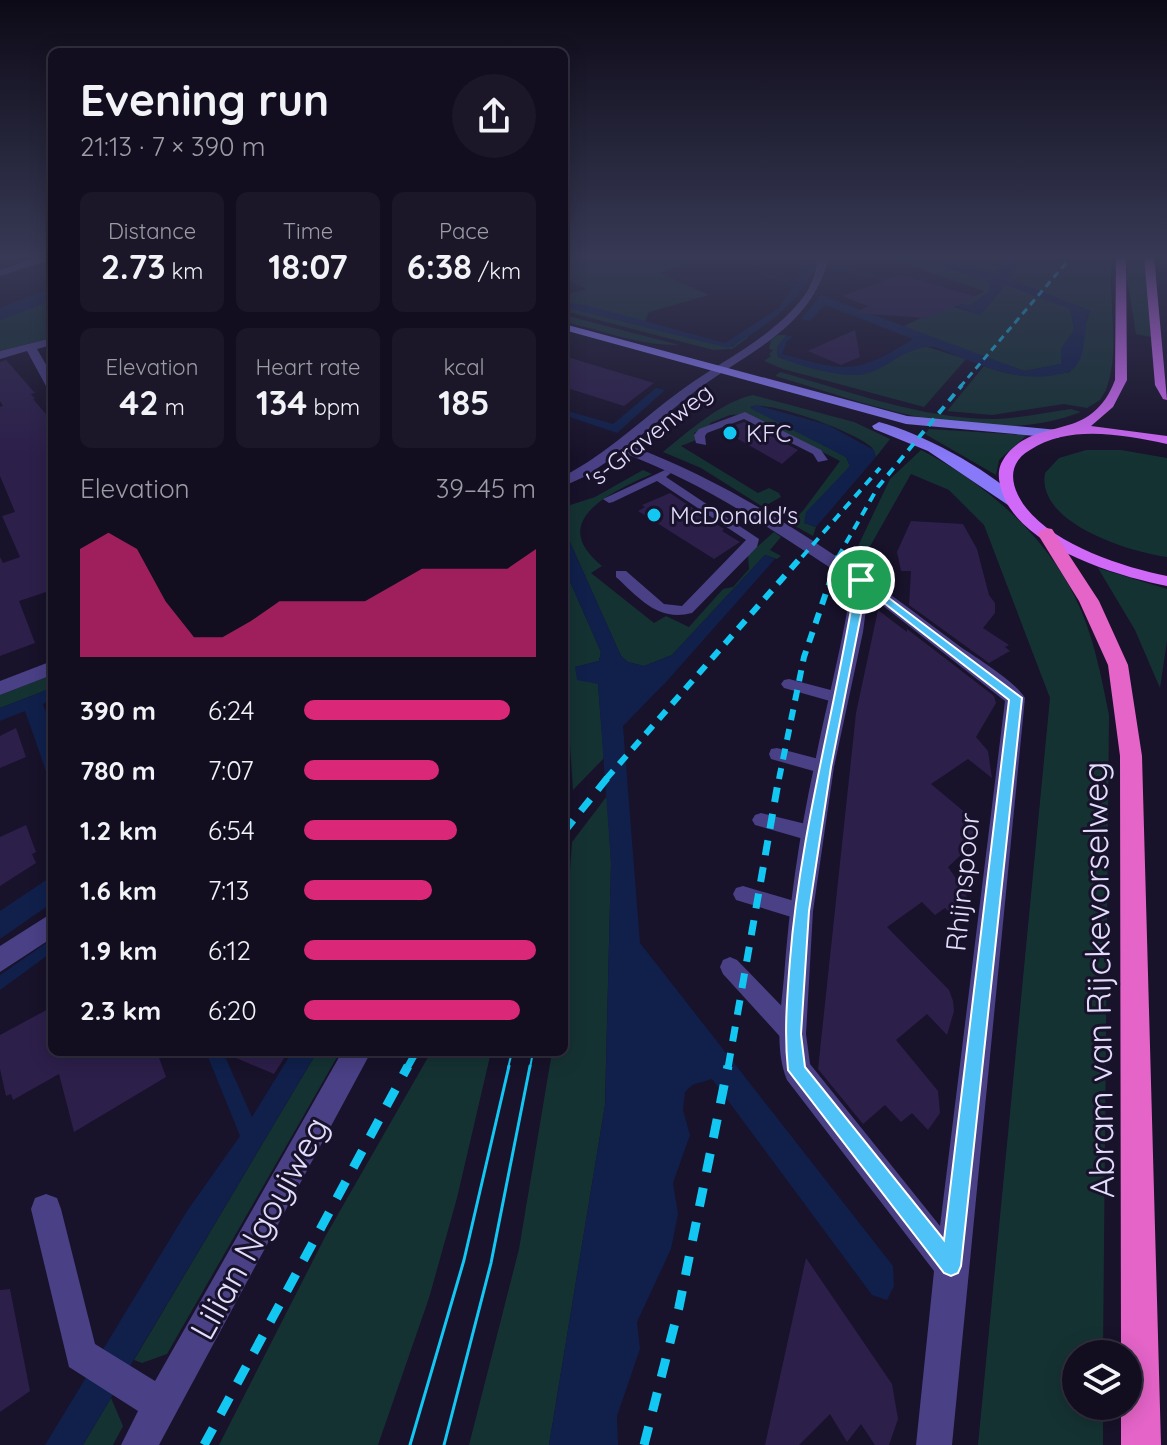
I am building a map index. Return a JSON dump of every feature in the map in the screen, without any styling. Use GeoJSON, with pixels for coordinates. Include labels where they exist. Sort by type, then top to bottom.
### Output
{"type":"FeatureCollection","features":[{"type":"Feature","properties":{"kind":"highway","name":"Abram van Rijckevorselweg"},"geometry":{"type":"LineString","coordinates":[[1046,533],[1089,601],[1118,665],[1131,756],[1141,1445]]}},
{"type":"Feature","properties":{"kind":"main road"},"geometry":{"type":"LineString","coordinates":[[1013,502],[1004,475],[1011,457],[1028,443],[1065,433],[1105,410],[1116,397],[1121,380],[1121,323]]}},
{"type":"Feature","properties":{"kind":"main road"},"geometry":{"type":"LineString","coordinates":[[1155,323],[1161,385],[1167,396]]}},
{"type":"Feature","properties":{"kind":"main road"},"geometry":{"type":"LineString","coordinates":[[568,328],[720,373],[899,432],[966,467],[1013,502],[1046,533],[1081,553],[1123,570],[1167,581]]}},
{"type":"Feature","properties":{"kind":"main road"},"geometry":{"type":"LineString","coordinates":[[568,336],[906,420],[1065,433],[1117,432],[1167,440]]}},
{"type":"Feature","properties":{"kind":"street","name":"'s-Gravenweg"},"geometry":{"type":"LineString","coordinates":[[568,495],[594,481],[626,450],[780,323]]}},
{"type":"Feature","properties":{"kind":"street"},"geometry":{"type":"LineString","coordinates":[[0,355],[48,342]]}},
{"type":"Feature","properties":{"kind":"street"},"geometry":{"type":"LineString","coordinates":[[30,347],[48,379]]}},
{"type":"Feature","properties":{"kind":"street","name":"'s-Gravenweg"},"geometry":{"type":"LineString","coordinates":[[568,480],[626,450]]}},
{"type":"Feature","properties":{"kind":"street","name":"Rhijnspoor"},"geometry":{"type":"LineString","coordinates":[[626,450],[677,468],[709,484],[861,580],[1015,698],[934,1445]]}},
{"type":"Feature","properties":{"kind":"street"},"geometry":{"type":"LineString","coordinates":[[861,580],[854,632],[837,697],[824,767],[801,911],[793,1034],[797,1070],[951,1266]]}},
{"type":"Feature","properties":{"kind":"street"},"geometry":{"type":"LineString","coordinates":[[0,688],[48,670]]}},
{"type":"Feature","properties":{"kind":"street"},"geometry":{"type":"LineString","coordinates":[[0,960],[48,927]]}},
{"type":"Feature","properties":{"kind":"street","name":"Lilian Ngoyiweg"},"geometry":{"type":"LineString","coordinates":[[139,1445],[149,1396],[355,1056]]}},
{"type":"Feature","properties":{"kind":"street"},"geometry":{"type":"LineString","coordinates":[[46,1209],[81,1355],[149,1396]]}},
{"type":"Feature","properties":{"kind":"lane"},"geometry":{"type":"LineString","coordinates":[[702,443],[699,435],[703,431],[745,415],[817,452],[822,460]]}},
{"type":"Feature","properties":{"kind":"lane"},"geometry":{"type":"LineString","coordinates":[[609,499],[677,468]]}},
{"type":"Feature","properties":{"kind":"lane"},"geometry":{"type":"LineString","coordinates":[[621,574],[660,607],[679,613],[687,610],[752,544],[753,539],[748,535],[657,476]]}},
{"type":"Feature","properties":{"kind":"lane"},"geometry":{"type":"LineString","coordinates":[[789,684],[837,697]]}},
{"type":"Feature","properties":{"kind":"lane"},"geometry":{"type":"LineString","coordinates":[[777,754],[824,767]]}},
{"type":"Feature","properties":{"kind":"lane"},"geometry":{"type":"LineString","coordinates":[[761,820],[814,834]]}},
{"type":"Feature","properties":{"kind":"lane"},"geometry":{"type":"LineString","coordinates":[[743,894],[801,911]]}},
{"type":"Feature","properties":{"kind":"lane"},"geometry":{"type":"LineString","coordinates":[[730,967],[793,1034]]}},
{"type":"Feature","properties":{"kind":"green space"},"geometry":{"type":"Polygon","coordinates":[[[0,323],[48,323],[48,339],[0,351],[0,323]]]}},
{"type":"Feature","properties":{"kind":"green space"},"geometry":{"type":"Polygon","coordinates":[[[570,323],[596,323],[679,345],[635,340],[570,323]]]}},
{"type":"Feature","properties":{"kind":"green space"},"geometry":{"type":"Polygon","coordinates":[[[612,323],[633,323],[732,347],[749,337],[732,349],[713,350],[612,323]]]}},
{"type":"Feature","properties":{"kind":"green space"},"geometry":{"type":"Polygon","coordinates":[[[909,323],[1073,323],[1074,330],[1061,349],[1061,364],[1024,371],[902,327],[909,323]]]}},
{"type":"Feature","properties":{"kind":"green space"},"geometry":{"type":"Polygon","coordinates":[[[1086,323],[1112,323],[1113,357],[1106,390],[1100,400],[1087,408],[1064,404],[992,415],[947,411],[984,366],[1026,376],[1070,372],[1086,323]]]}},
{"type":"Feature","properties":{"kind":"green space"},"geometry":{"type":"Polygon","coordinates":[[[1134,323],[1150,323],[1151,337],[1136,334],[1134,323]]]}},
{"type":"Feature","properties":{"kind":"green space"},"geometry":{"type":"Polygon","coordinates":[[[778,335],[786,335],[777,351],[778,357],[805,366],[851,374],[924,346],[966,359],[924,407],[783,369],[764,361],[773,350],[769,349],[771,340],[778,335]]]}},
{"type":"Feature","properties":{"kind":"green space"},"geometry":{"type":"Polygon","coordinates":[[[780,372],[887,403],[942,415],[997,419],[1071,409],[1081,412],[1043,423],[966,425],[888,410],[775,376],[780,372]]]}},
{"type":"Feature","properties":{"kind":"green space"},"geometry":{"type":"Polygon","coordinates":[[[753,395],[854,422],[890,439],[876,457],[870,446],[830,425],[775,408],[750,407],[846,457],[850,466],[804,523],[816,527],[813,536],[788,522],[802,512],[840,461],[748,414],[730,415],[710,423],[710,426],[694,433],[696,440],[681,446],[758,493],[769,488],[779,493],[781,497],[763,507],[701,468],[663,452],[718,410],[753,395]]]}},
{"type":"Feature","properties":{"kind":"green space"},"geometry":{"type":"Polygon","coordinates":[[[929,429],[1027,435],[999,460],[996,475],[925,434],[929,429]]]}},
{"type":"Feature","properties":{"kind":"green space"},"geometry":{"type":"Polygon","coordinates":[[[921,450],[967,477],[1029,531],[1047,552],[1075,597],[1087,625],[1109,715],[1103,1340],[1062,1340],[1062,1420],[1103,1420],[1103,1445],[978,1445],[1050,698],[984,525],[949,490],[911,474],[860,564],[863,580],[847,569],[890,479],[921,450]]]}},
{"type":"Feature","properties":{"kind":"green space"},"geometry":{"type":"Polygon","coordinates":[[[1086,450],[1121,450],[1167,458],[1167,557],[1131,549],[1088,532],[1055,507],[1046,491],[1045,473],[1059,458],[1086,450]]]}},
{"type":"Feature","properties":{"kind":"green space"},"geometry":{"type":"Polygon","coordinates":[[[643,470],[652,474],[603,499],[582,522],[580,535],[586,550],[602,566],[591,573],[654,623],[666,616],[689,627],[723,589],[733,587],[749,569],[748,555],[774,532],[781,537],[770,550],[781,556],[777,559],[765,555],[672,655],[644,666],[628,662],[621,656],[568,538],[568,506],[595,497],[643,470]]]}},
{"type":"Feature","properties":{"kind":"green space"},"geometry":{"type":"Polygon","coordinates":[[[1098,568],[1167,589],[1167,641],[1160,688],[1135,630],[1098,568]]]}},
{"type":"Feature","properties":{"kind":"green space"},"geometry":{"type":"Polygon","coordinates":[[[568,577],[601,652],[599,661],[575,667],[598,684],[604,758],[573,790],[568,716],[568,577]]]}},
{"type":"Feature","properties":{"kind":"green space"},"geometry":{"type":"Polygon","coordinates":[[[48,677],[48,690],[0,708],[0,695],[48,677]]]}},
{"type":"Feature","properties":{"kind":"green space"},"geometry":{"type":"Polygon","coordinates":[[[607,796],[611,863],[605,1105],[549,1445],[469,1445],[519,1249],[551,1056],[568,1056],[568,898],[572,842],[607,796]]]}},
{"type":"Feature","properties":{"kind":"green space"},"geometry":{"type":"Polygon","coordinates":[[[315,1056],[338,1056],[167,1354],[142,1363],[134,1360],[315,1056]]]}},
{"type":"Feature","properties":{"kind":"green space"},"geometry":{"type":"Polygon","coordinates":[[[429,1056],[490,1056],[457,1198],[429,1298],[378,1445],[219,1445],[325,1237],[429,1056]]]}},
{"type":"Feature","properties":{"kind":"green space"},"geometry":{"type":"Polygon","coordinates":[[[111,1398],[123,1426],[113,1445],[83,1445],[111,1398]]]}},
{"type":"Feature","properties":{"kind":"water"},"geometry":{"type":"Polygon","coordinates":[[[630,323],[653,323],[725,343],[755,323],[767,323],[728,348],[630,323]]]}},
{"type":"Feature","properties":{"kind":"water"},"geometry":{"type":"Polygon","coordinates":[[[873,323],[897,323],[1024,371],[1061,364],[1061,349],[1074,330],[1073,323],[1086,323],[1083,349],[1077,365],[1061,374],[1039,377],[994,370],[935,347],[916,349],[865,374],[845,375],[797,364],[778,356],[777,347],[786,335],[793,337],[787,341],[782,354],[849,367],[877,359],[913,339],[873,323]]]}},
{"type":"Feature","properties":{"kind":"water"},"geometry":{"type":"Polygon","coordinates":[[[656,388],[665,390],[617,433],[568,416],[568,411],[613,424],[656,388]]]}},
{"type":"Feature","properties":{"kind":"water"},"geometry":{"type":"Polygon","coordinates":[[[756,405],[828,425],[874,450],[876,457],[816,527],[804,523],[806,512],[850,466],[846,457],[750,408],[756,405]]]}},
{"type":"Feature","properties":{"kind":"water"},"geometry":{"type":"Polygon","coordinates":[[[568,538],[621,656],[628,662],[644,666],[672,655],[765,555],[775,559],[623,726],[640,943],[893,1266],[894,1286],[887,1300],[872,1295],[712,1079],[692,1085],[685,1092],[683,1110],[690,1135],[673,1183],[678,1214],[671,1249],[637,1322],[640,1349],[617,1416],[618,1445],[549,1445],[605,1105],[611,863],[598,684],[577,680],[575,667],[599,661],[601,652],[568,577],[568,538]]]}},
{"type":"Feature","properties":{"kind":"water"},"geometry":{"type":"Polygon","coordinates":[[[48,690],[48,702],[43,704],[48,718],[48,777],[25,711],[0,721],[0,708],[48,690]]]}},
{"type":"Feature","properties":{"kind":"water"},"geometry":{"type":"Polygon","coordinates":[[[48,879],[48,906],[0,939],[0,911],[48,879]]]}},
{"type":"Feature","properties":{"kind":"water"},"geometry":{"type":"Polygon","coordinates":[[[48,942],[48,955],[0,990],[0,975],[48,942]]]}},
{"type":"Feature","properties":{"kind":"water"},"geometry":{"type":"Polygon","coordinates":[[[208,1056],[225,1056],[252,1117],[290,1056],[315,1056],[83,1445],[45,1445],[187,1211],[240,1136],[208,1056]]]}},
{"type":"Feature","properties":{"kind":"building"},"geometry":{"type":"Polygon","coordinates":[[[855,330],[860,357],[841,365],[808,351],[855,330]]]}},
{"type":"Feature","properties":{"kind":"building"},"geometry":{"type":"Polygon","coordinates":[[[568,357],[654,383],[624,406],[568,388],[568,357]]]}},
{"type":"Feature","properties":{"kind":"building"},"geometry":{"type":"Polygon","coordinates":[[[6,360],[35,393],[31,394],[33,399],[48,416],[48,591],[19,601],[35,643],[0,656],[0,557],[3,563],[20,557],[2,516],[15,512],[0,476],[0,407],[3,406],[0,401],[0,362],[6,360]]]}},
{"type":"Feature","properties":{"kind":"building"},"geometry":{"type":"Polygon","coordinates":[[[744,422],[798,450],[782,464],[722,430],[744,422]]]}},
{"type":"Feature","properties":{"kind":"building"},"geometry":{"type":"Polygon","coordinates":[[[670,493],[740,542],[714,559],[638,511],[645,507],[642,505],[670,493]]]}},
{"type":"Feature","properties":{"kind":"building"},"geometry":{"type":"Polygon","coordinates":[[[911,521],[963,524],[977,549],[989,595],[995,603],[995,613],[983,628],[1009,645],[1005,647],[1010,651],[989,663],[909,605],[911,571],[901,571],[897,552],[911,521]]]}},
{"type":"Feature","properties":{"kind":"building"},"geometry":{"type":"Polygon","coordinates":[[[878,610],[994,696],[996,703],[976,737],[988,751],[992,778],[968,759],[931,784],[974,820],[977,828],[977,840],[948,867],[966,893],[969,909],[961,923],[945,908],[935,915],[922,902],[887,927],[949,990],[953,1001],[954,1011],[947,1035],[927,1014],[896,1040],[938,1091],[940,1113],[928,1130],[912,1113],[901,1122],[885,1105],[863,1124],[818,1069],[856,713],[878,610]]]}},
{"type":"Feature","properties":{"kind":"building"},"geometry":{"type":"Polygon","coordinates":[[[16,728],[26,757],[0,768],[0,736],[16,728]]]}},
{"type":"Feature","properties":{"kind":"building"},"geometry":{"type":"Polygon","coordinates":[[[26,825],[36,852],[32,854],[36,863],[0,886],[0,837],[26,825]]]}},
{"type":"Feature","properties":{"kind":"building"},"geometry":{"type":"Polygon","coordinates":[[[48,1009],[48,1056],[158,1056],[166,1077],[74,1132],[59,1074],[13,1100],[11,1094],[6,1096],[0,1069],[0,1035],[48,1009]]]}},
{"type":"Feature","properties":{"kind":"building"},"geometry":{"type":"Polygon","coordinates":[[[231,1056],[285,1056],[274,1074],[231,1056]]]}},
{"type":"Feature","properties":{"kind":"building"},"geometry":{"type":"Polygon","coordinates":[[[806,1258],[892,1384],[898,1419],[889,1445],[875,1445],[861,1424],[847,1442],[830,1414],[799,1445],[765,1445],[806,1258]]]}},
{"type":"Feature","properties":{"kind":"building"},"geometry":{"type":"Polygon","coordinates":[[[10,1289],[30,1391],[0,1412],[0,1290],[10,1289]]]}},
{"type":"Feature","properties":{"kind":"tram line"},"geometry":{"type":"LineString","coordinates":[[508,1068],[511,1056]]}},
{"type":"Feature","properties":{"kind":"tram line"},"geometry":{"type":"LineString","coordinates":[[530,1068],[532,1056]]}},
{"type":"Feature","properties":{"kind":"tram line"},"geometry":{"type":"LineString","coordinates":[[410,1445],[464,1260],[509,1066]]}},
{"type":"Feature","properties":{"kind":"tram line"},"geometry":{"type":"LineString","coordinates":[[444,1445],[491,1263],[530,1066]]}},
{"type":"Feature","properties":{"kind":"railway"},"geometry":{"type":"LineString","coordinates":[[960,387],[1014,323]]}},
{"type":"Feature","properties":{"kind":"railway"},"geometry":{"type":"LineString","coordinates":[[839,556],[878,487],[962,385]]}},
{"type":"Feature","properties":{"kind":"railway"},"geometry":{"type":"LineString","coordinates":[[802,557],[880,468]]}},
{"type":"Feature","properties":{"kind":"railway"},"geometry":{"type":"LineString","coordinates":[[606,779],[803,555]]}},
{"type":"Feature","properties":{"kind":"railway"},"geometry":{"type":"LineString","coordinates":[[779,779],[804,657],[839,556]]}},
{"type":"Feature","properties":{"kind":"railway"},"geometry":{"type":"LineString","coordinates":[[568,827],[608,777]]}},
{"type":"Feature","properties":{"kind":"railway"},"geometry":{"type":"LineString","coordinates":[[728,1068],[779,777]]}},
{"type":"Feature","properties":{"kind":"railway"},"geometry":{"type":"LineString","coordinates":[[407,1068],[414,1056]]}},
{"type":"Feature","properties":{"kind":"railway"},"geometry":{"type":"LineString","coordinates":[[204,1445],[408,1066]]}},
{"type":"Feature","properties":{"kind":"railway"},"geometry":{"type":"LineString","coordinates":[[644,1445],[679,1307],[728,1066]]}},
{"type":"Feature","properties":{"kind":"place","name":"KFC"},"geometry":{"type":"Point","coordinates":[730,433]}},
{"type":"Feature","properties":{"kind":"place","name":"McDonald's"},"geometry":{"type":"Point","coordinates":[654,515]}},
{"type":"Feature","properties":{"kind":"route"},"geometry":{"type":"LineString","coordinates":[[861,580],[1015,698],[951,1266],[797,1070],[793,1034],[801,911],[824,767],[837,697],[854,632],[861,580]]}}]}
